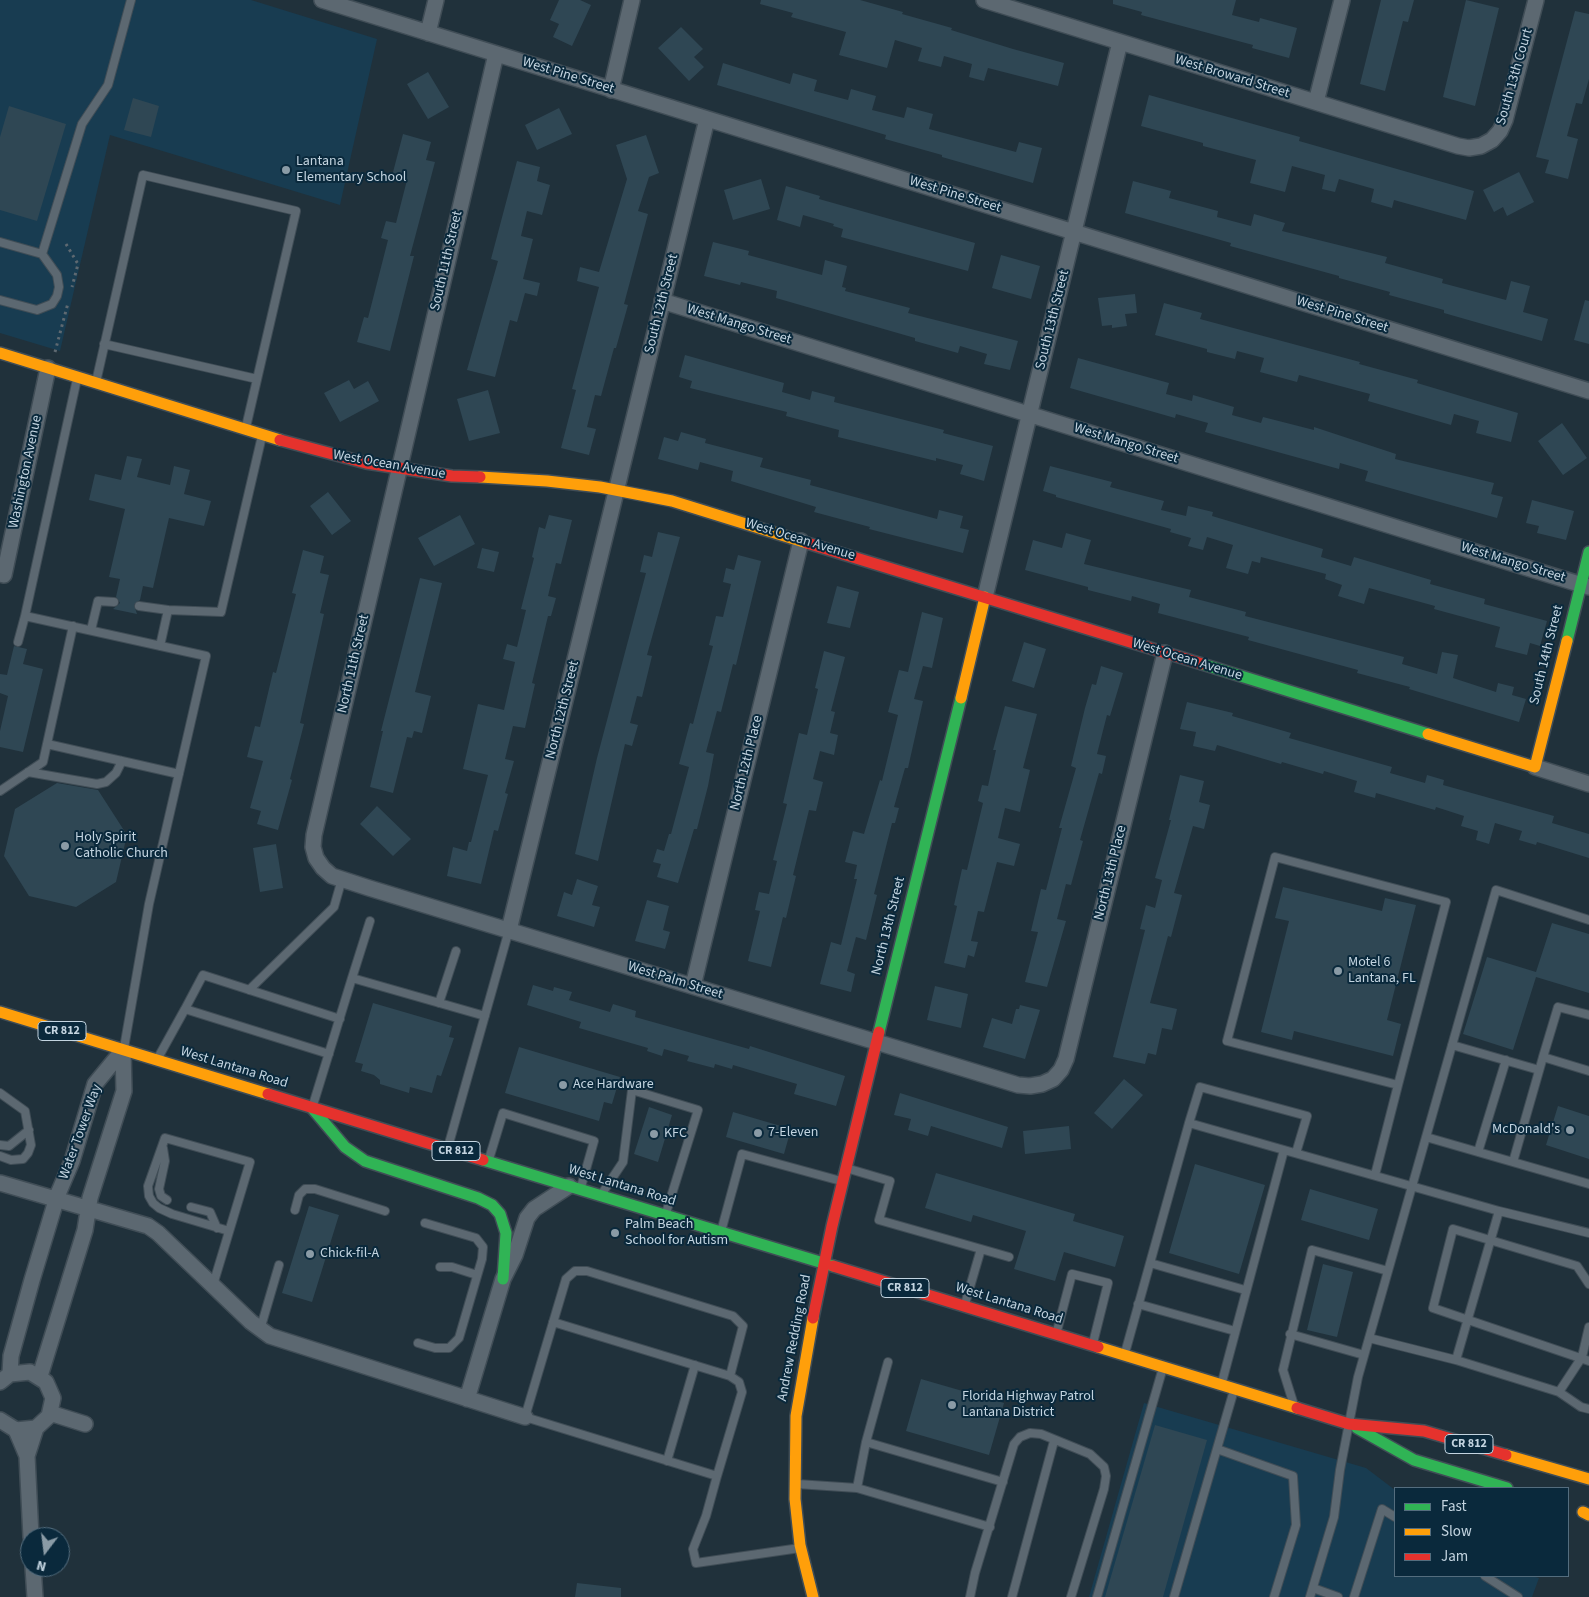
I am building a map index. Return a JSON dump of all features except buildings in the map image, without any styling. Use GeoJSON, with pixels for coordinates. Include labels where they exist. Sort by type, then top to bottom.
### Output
{"type":"FeatureCollection","features":[{"type":"Feature","properties":{"kind":"street","name":"West Pine Street"},"geometry":{"type":"LineString","coordinates":[[322,0],[1589,391]]}},
{"type":"Feature","properties":{"kind":"street"},"geometry":{"type":"LineString","coordinates":[[428,33],[436,0]]}},
{"type":"Feature","properties":{"kind":"street"},"geometry":{"type":"LineString","coordinates":[[611,90],[632,0]]}},
{"type":"Feature","properties":{"kind":"street","name":"West Broward Street"},"geometry":{"type":"LineString","coordinates":[[984,0],[1458,146],[1469,148],[1481,146]]}},
{"type":"Feature","properties":{"kind":"street"},"geometry":{"type":"LineString","coordinates":[[1316,102],[1342,0]]}},
{"type":"Feature","properties":{"kind":"street","name":"South 13th Court"},"geometry":{"type":"LineString","coordinates":[[1481,146],[1492,140],[1500,131],[1505,120],[1536,0]]}},
{"type":"Feature","properties":{"kind":"street","name":"South 13th Street"},"geometry":{"type":"LineString","coordinates":[[985,597],[1120,42]]}},
{"type":"Feature","properties":{"kind":"street","name":"South 11th Street"},"geometry":{"type":"LineString","coordinates":[[399,469],[496,54]]}},
{"type":"Feature","properties":{"kind":"street","name":"South 12th Street"},"geometry":{"type":"LineString","coordinates":[[616,490],[707,119]]}},
{"type":"Feature","properties":{"kind":"street","name":"West Mango Street"},"geometry":{"type":"LineString","coordinates":[[662,301],[1585,586]]}},
{"type":"Feature","properties":{"kind":"street","name":"West Ocean Avenue"},"geometry":{"type":"LineString","coordinates":[[0,354],[322,452],[399,469],[452,476],[547,481],[616,490],[672,501],[1589,784]]}},
{"type":"Feature","properties":{"kind":"street","name":"Washington Avenue"},"geometry":{"type":"LineString","coordinates":[[2,574],[48,368]]}},
{"type":"Feature","properties":{"kind":"street","name":"North 11th Street"},"geometry":{"type":"LineString","coordinates":[[316,858],[313,847],[314,835],[399,469]]}},
{"type":"Feature","properties":{"kind":"street","name":"North 12th Street"},"geometry":{"type":"LineString","coordinates":[[509,930],[616,490]]}},
{"type":"Feature","properties":{"kind":"street","name":"North 12th Place"},"geometry":{"type":"LineString","coordinates":[[693,986],[801,540]]}},
{"type":"Feature","properties":{"kind":"street","name":"South 14th Street"},"geometry":{"type":"LineString","coordinates":[[1535,767],[1585,586],[1589,552]]}},
{"type":"Feature","properties":{"kind":"street","name":"North 13th Street"},"geometry":{"type":"LineString","coordinates":[[824,1263],[842,1182],[985,597]]}},
{"type":"Feature","properties":{"kind":"street","name":"North 13th Place"},"geometry":{"type":"LineString","coordinates":[[1042,1084],[1053,1079],[1061,1070],[1066,1059],[1164,653]]}},
{"type":"Feature","properties":{"kind":"street","name":"West Palm Street"},"geometry":{"type":"LineString","coordinates":[[316,858],[332,876],[1018,1085],[1042,1084]]}},
{"type":"Feature","properties":{"kind":"street","name":"West Lantana Road"},"geometry":{"type":"LineString","coordinates":[[0,1012],[1349,1424],[1414,1460],[1504,1487]]}},
{"type":"Feature","properties":{"kind":"street","name":"Water Tower Way"},"geometry":{"type":"LineString","coordinates":[[5,1378],[32,1280],[57,1199],[72,1161],[95,1084],[123,1050]]}},
{"type":"Feature","properties":{"kind":"street","name":"Water Tower Way"},"geometry":{"type":"LineString","coordinates":[[5,1378],[20,1371],[40,1376],[85,1230],[88,1207],[124,1091],[123,1050]]}},
{"type":"Feature","properties":{"kind":"street"},"geometry":{"type":"LineString","coordinates":[[312,1108],[345,1148],[366,1161],[384,1169],[478,1198],[492,1205],[500,1214],[506,1233],[502,1279]]}},
{"type":"Feature","properties":{"kind":"street"},"geometry":{"type":"LineString","coordinates":[[0,1183],[88,1207],[148,1226],[158,1233],[260,1330],[288,1343],[525,1417]]}},
{"type":"Feature","properties":{"kind":"street"},"geometry":{"type":"LineString","coordinates":[[466,1398],[502,1279],[515,1255],[530,1213],[575,1187]]}},
{"type":"Feature","properties":{"kind":"street","name":"Andrew Redding Road"},"geometry":{"type":"LineString","coordinates":[[813,1597],[800,1548],[795,1484],[798,1398],[824,1263]]}},
{"type":"Feature","properties":{"kind":"street"},"geometry":{"type":"LineString","coordinates":[[16,1430],[36,1428],[43,1423],[50,1413],[53,1398],[51,1390],[40,1376]]}},
{"type":"Feature","properties":{"kind":"street"},"geometry":{"type":"LineString","coordinates":[[50,1413],[85,1424]]}},
{"type":"Feature","properties":{"kind":"street"},"geometry":{"type":"LineString","coordinates":[[0,1420],[16,1430],[27,1456],[31,1527]]}},
{"type":"Feature","properties":{"kind":"street","name":"West Lantana Road"},"geometry":{"type":"LineString","coordinates":[[1349,1424],[1424,1431],[1589,1480]]}},
{"type":"Feature","properties":{"kind":"street"},"geometry":{"type":"LineString","coordinates":[[27,1456],[36,1428]]}},
{"type":"Feature","properties":{"kind":"street"},"geometry":{"type":"LineString","coordinates":[[34,1577],[35,1597]]}},
{"type":"Feature","properties":{"kind":"lane"},"geometry":{"type":"LineString","coordinates":[[42,254],[82,124],[108,85],[131,0]]}},
{"type":"Feature","properties":{"kind":"lane"},"geometry":{"type":"LineString","coordinates":[[95,383],[143,176],[296,210],[246,429]]}},
{"type":"Feature","properties":{"kind":"lane"},"geometry":{"type":"LineString","coordinates":[[0,242],[42,254],[57,275],[59,287],[57,296],[52,304],[37,310],[0,300]]}},
{"type":"Feature","properties":{"kind":"lane"},"geometry":{"type":"LineString","coordinates":[[104,344],[257,379]]}},
{"type":"Feature","properties":{"kind":"lane"},"geometry":{"type":"LineString","coordinates":[[18,642],[78,377]]}},
{"type":"Feature","properties":{"kind":"lane"},"geometry":{"type":"LineString","coordinates":[[139,606],[168,610],[221,612],[262,434]]}},
{"type":"Feature","properties":{"kind":"lane"},"geometry":{"type":"LineString","coordinates":[[91,630],[98,601],[114,602]]}},
{"type":"Feature","properties":{"kind":"lane"},"geometry":{"type":"LineString","coordinates":[[160,646],[168,610]]}},
{"type":"Feature","properties":{"kind":"lane"},"geometry":{"type":"LineString","coordinates":[[25,616],[206,656],[149,904],[123,1050]]}},
{"type":"Feature","properties":{"kind":"lane"},"geometry":{"type":"LineString","coordinates":[[1,792],[43,762],[73,626]]}},
{"type":"Feature","properties":{"kind":"lane"},"geometry":{"type":"LineString","coordinates":[[46,744],[179,774]]}},
{"type":"Feature","properties":{"kind":"lane"},"geometry":{"type":"LineString","coordinates":[[28,772],[98,784],[106,782],[116,773],[122,762]]}},
{"type":"Feature","properties":{"kind":"lane"},"geometry":{"type":"LineString","coordinates":[[1375,1175],[1446,902],[1275,857],[1227,1041],[1398,1085]]}},
{"type":"Feature","properties":{"kind":"lane"},"geometry":{"type":"LineString","coordinates":[[249,990],[334,908],[342,879]]}},
{"type":"Feature","properties":{"kind":"lane"},"geometry":{"type":"LineString","coordinates":[[1310,1597],[1334,1517],[1340,1470],[1364,1355],[1496,890],[1589,920]]}},
{"type":"Feature","properties":{"kind":"lane"},"geometry":{"type":"LineString","coordinates":[[312,1108],[370,921]]}},
{"type":"Feature","properties":{"kind":"lane"},"geometry":{"type":"LineString","coordinates":[[447,1148],[509,930]]}},
{"type":"Feature","properties":{"kind":"lane"},"geometry":{"type":"LineString","coordinates":[[439,1003],[456,951]]}},
{"type":"Feature","properties":{"kind":"lane"},"geometry":{"type":"LineString","coordinates":[[157,1060],[203,975],[340,1019]]}},
{"type":"Feature","properties":{"kind":"lane"},"geometry":{"type":"LineString","coordinates":[[352,978],[485,1016]]}},
{"type":"Feature","properties":{"kind":"lane"},"geometry":{"type":"LineString","coordinates":[[1513,1162],[1558,1007],[1589,1015]]}},
{"type":"Feature","properties":{"kind":"lane"},"geometry":{"type":"LineString","coordinates":[[185,1008],[329,1054]]}},
{"type":"Feature","properties":{"kind":"lane"},"geometry":{"type":"LineString","coordinates":[[1452,1044],[1539,1070]]}},
{"type":"Feature","properties":{"kind":"lane"},"geometry":{"type":"LineString","coordinates":[[1543,1057],[1589,1072]]}},
{"type":"Feature","properties":{"kind":"lane"},"geometry":{"type":"LineString","coordinates":[[1478,1152],[1506,1060]]}},
{"type":"Feature","properties":{"kind":"lane"},"geometry":{"type":"LineString","coordinates":[[1124,1355],[1200,1087],[1307,1116],[1296,1153]]}},
{"type":"Feature","properties":{"kind":"lane"},"geometry":{"type":"LineString","coordinates":[[600,1196],[623,1162],[632,1090],[698,1110],[666,1215]]}},
{"type":"Feature","properties":{"kind":"lane"},"geometry":{"type":"LineString","coordinates":[[0,1092],[25,1111],[31,1145],[23,1159],[11,1160],[0,1156]]}},
{"type":"Feature","properties":{"kind":"lane"},"geometry":{"type":"LineString","coordinates":[[488,1161],[503,1113],[594,1142],[575,1187]]}},
{"type":"Feature","properties":{"kind":"lane"},"geometry":{"type":"LineString","coordinates":[[1189,1123],[1499,1211],[1589,1233]]}},
{"type":"Feature","properties":{"kind":"lane"},"geometry":{"type":"LineString","coordinates":[[0,1145],[9,1146],[29,1130]]}},
{"type":"Feature","properties":{"kind":"lane"},"geometry":{"type":"LineString","coordinates":[[1426,1137],[1589,1184]]}},
{"type":"Feature","properties":{"kind":"lane"},"geometry":{"type":"LineString","coordinates":[[213,1286],[250,1162],[166,1138],[148,1186],[149,1196],[165,1211],[229,1231]]}},
{"type":"Feature","properties":{"kind":"lane"},"geometry":{"type":"LineString","coordinates":[[162,1146],[165,1161],[159,1189],[161,1196],[167,1200]]}},
{"type":"Feature","properties":{"kind":"lane"},"geometry":{"type":"LineString","coordinates":[[1221,1384],[1284,1150]]}},
{"type":"Feature","properties":{"kind":"lane"},"geometry":{"type":"LineString","coordinates":[[721,1232],[742,1154],[842,1182]]}},
{"type":"Feature","properties":{"kind":"lane"},"geometry":{"type":"LineString","coordinates":[[846,1168],[890,1181],[879,1220],[1009,1256]]}},
{"type":"Feature","properties":{"kind":"lane"},"geometry":{"type":"LineString","coordinates":[[295,1210],[299,1195],[305,1189],[315,1189],[385,1211]]}},
{"type":"Feature","properties":{"kind":"lane"},"geometry":{"type":"LineString","coordinates":[[191,1207],[210,1212],[217,1228]]}},
{"type":"Feature","properties":{"kind":"lane"},"geometry":{"type":"LineString","coordinates":[[1456,1360],[1499,1211]]}},
{"type":"Feature","properties":{"kind":"lane"},"geometry":{"type":"LineString","coordinates":[[418,1343],[435,1348],[449,1348],[459,1338],[483,1247],[476,1238],[425,1223]]}},
{"type":"Feature","properties":{"kind":"lane"},"geometry":{"type":"LineString","coordinates":[[1585,1359],[1433,1308],[1453,1229],[1578,1266],[1589,1284]]}},
{"type":"Feature","properties":{"kind":"lane"},"geometry":{"type":"LineString","coordinates":[[964,1306],[980,1249]]}},
{"type":"Feature","properties":{"kind":"lane"},"geometry":{"type":"LineString","coordinates":[[1294,1407],[1283,1370],[1290,1334],[1312,1250],[1388,1271]]}},
{"type":"Feature","properties":{"kind":"lane"},"geometry":{"type":"LineString","coordinates":[[1150,1263],[1245,1290]]}},
{"type":"Feature","properties":{"kind":"lane"},"geometry":{"type":"LineString","coordinates":[[260,1330],[279,1266]]}},
{"type":"Feature","properties":{"kind":"lane"},"geometry":{"type":"LineString","coordinates":[[440,1267],[452,1267],[477,1275]]}},
{"type":"Feature","properties":{"kind":"lane"},"geometry":{"type":"LineString","coordinates":[[717,1476],[525,1417],[566,1279],[575,1271],[587,1271],[733,1316],[743,1326],[730,1376]]}},
{"type":"Feature","properties":{"kind":"lane"},"geometry":{"type":"LineString","coordinates":[[1057,1334],[1072,1274],[1108,1283],[1092,1345]]}},
{"type":"Feature","properties":{"kind":"lane"},"geometry":{"type":"LineString","coordinates":[[1138,1304],[1235,1331]]}},
{"type":"Feature","properties":{"kind":"lane"},"geometry":{"type":"LineString","coordinates":[[553,1322],[730,1376],[739,1382],[742,1392],[706,1516],[693,1549],[696,1563],[800,1548]]}},
{"type":"Feature","properties":{"kind":"lane"},"geometry":{"type":"LineString","coordinates":[[1559,1392],[1585,1359],[1589,1327]]}},
{"type":"Feature","properties":{"kind":"lane"},"geometry":{"type":"LineString","coordinates":[[1290,1334],[1364,1355]]}},
{"type":"Feature","properties":{"kind":"lane"},"geometry":{"type":"LineString","coordinates":[[1369,1338],[1456,1360],[1559,1392],[1581,1407],[1589,1409]]}},
{"type":"Feature","properties":{"kind":"lane"},"geometry":{"type":"LineString","coordinates":[[857,1488],[866,1442],[888,1362]]}},
{"type":"Feature","properties":{"kind":"lane"},"geometry":{"type":"LineString","coordinates":[[667,1461],[695,1365]]}},
{"type":"Feature","properties":{"kind":"lane"},"geometry":{"type":"LineString","coordinates":[[1097,1597],[1164,1367]]}},
{"type":"Feature","properties":{"kind":"lane"},"geometry":{"type":"LineString","coordinates":[[1174,1597],[1234,1388]]}},
{"type":"Feature","properties":{"kind":"lane"},"geometry":{"type":"LineString","coordinates":[[970,1597],[1014,1444],[1020,1437],[1030,1433],[1041,1434],[1054,1441],[1090,1454],[1104,1467],[1106,1476],[1071,1597]]}},
{"type":"Feature","properties":{"kind":"lane"},"geometry":{"type":"LineString","coordinates":[[1012,1597],[1054,1441]]}},
{"type":"Feature","properties":{"kind":"lane"},"geometry":{"type":"LineString","coordinates":[[866,1442],[1003,1482]]}},
{"type":"Feature","properties":{"kind":"lane"},"geometry":{"type":"LineString","coordinates":[[1217,1449],[1293,1476],[1296,1525],[1274,1597]]}},
{"type":"Feature","properties":{"kind":"lane"},"geometry":{"type":"LineString","coordinates":[[795,1484],[857,1488],[990,1526]]}},
{"type":"Feature","properties":{"kind":"lane"},"geometry":{"type":"LineString","coordinates":[[1354,1597],[1382,1509],[1394,1516]]}},
{"type":"Feature","properties":{"kind":"lane"},"geometry":{"type":"LineString","coordinates":[[1488,1577],[1518,1597]]}},
{"type":"Feature","properties":{"kind":"lane"},"geometry":{"type":"LineString","coordinates":[[1313,1588],[1338,1597]]}},
{"type":"Feature","properties":{"kind":"shaded area","name":"Lantana Elementary School"},"geometry":{"type":"Polygon","coordinates":[[[0,0],[251,0],[377,39],[340,205],[110,135],[60,351],[0,333],[0,0]]]}},
{"type":"Feature","properties":{"kind":"shaded area"},"geometry":{"type":"Polygon","coordinates":[[[1144,1403],[1366,1468],[1394,1489],[1394,1577],[1539,1578],[1532,1597],[1089,1597],[1144,1403]]]}},
{"type":"Feature","properties":{"kind":"traffic: fast"},"geometry":{"type":"LineString","coordinates":[[1567,641],[1589,552]]}},
{"type":"Feature","properties":{"kind":"traffic: fast"},"geometry":{"type":"LineString","coordinates":[[1202,664],[1428,734]]}},
{"type":"Feature","properties":{"kind":"traffic: fast"},"geometry":{"type":"LineString","coordinates":[[879,1032],[961,698]]}},
{"type":"Feature","properties":{"kind":"traffic: fast"},"geometry":{"type":"LineString","coordinates":[[312,1108],[345,1147],[365,1161],[478,1198],[492,1205],[500,1214],[506,1233],[503,1279]]}},
{"type":"Feature","properties":{"kind":"traffic: fast"},"geometry":{"type":"LineString","coordinates":[[483,1160],[833,1266]]}},
{"type":"Feature","properties":{"kind":"traffic: fast"},"geometry":{"type":"LineString","coordinates":[[1357,1428],[1414,1460],[1504,1487]]}},
{"type":"Feature","properties":{"kind":"traffic: slow"},"geometry":{"type":"LineString","coordinates":[[0,353],[280,440]]}},
{"type":"Feature","properties":{"kind":"traffic: slow"},"geometry":{"type":"LineString","coordinates":[[480,477],[547,481],[600,487],[672,501],[807,543]]}},
{"type":"Feature","properties":{"kind":"traffic: slow"},"geometry":{"type":"LineString","coordinates":[[961,698],[985,597]]}},
{"type":"Feature","properties":{"kind":"traffic: slow"},"geometry":{"type":"LineString","coordinates":[[1428,734],[1535,767],[1567,641]]}},
{"type":"Feature","properties":{"kind":"traffic: slow"},"geometry":{"type":"LineString","coordinates":[[0,1012],[268,1094]]}},
{"type":"Feature","properties":{"kind":"traffic: slow"},"geometry":{"type":"LineString","coordinates":[[813,1318],[796,1416],[795,1499],[800,1545],[813,1597]]}},
{"type":"Feature","properties":{"kind":"traffic: slow"},"geometry":{"type":"LineString","coordinates":[[1098,1347],[1297,1408]]}},
{"type":"Feature","properties":{"kind":"traffic: slow"},"geometry":{"type":"LineString","coordinates":[[1506,1455],[1589,1479]]}},
{"type":"Feature","properties":{"kind":"traffic: slow"},"geometry":{"type":"LineString","coordinates":[[1583,1512],[1589,1515]]}},
{"type":"Feature","properties":{"kind":"traffic: jam"},"geometry":{"type":"LineString","coordinates":[[280,440],[366,463],[452,476],[480,477]]}},
{"type":"Feature","properties":{"kind":"traffic: jam"},"geometry":{"type":"LineString","coordinates":[[807,543],[1202,664]]}},
{"type":"Feature","properties":{"kind":"traffic: jam"},"geometry":{"type":"LineString","coordinates":[[813,1318],[832,1226],[879,1032]]}},
{"type":"Feature","properties":{"kind":"traffic: jam"},"geometry":{"type":"LineString","coordinates":[[268,1094],[483,1160]]}},
{"type":"Feature","properties":{"kind":"traffic: jam"},"geometry":{"type":"LineString","coordinates":[[833,1266],[1098,1347]]}},
{"type":"Feature","properties":{"kind":"traffic: jam"},"geometry":{"type":"LineString","coordinates":[[1297,1408],[1349,1424],[1424,1431],[1506,1455]]}},
{"type":"Feature","properties":{"kind":"place","name":"Lantana Elementary School"},"geometry":{"type":"Point","coordinates":[286,170]}},
{"type":"Feature","properties":{"kind":"place","name":"Holy Spirit Catholic Church"},"geometry":{"type":"Point","coordinates":[65,846]}},
{"type":"Feature","properties":{"kind":"place","name":"Motel 6 Lantana, FL"},"geometry":{"type":"Point","coordinates":[1338,971]}},
{"type":"Feature","properties":{"kind":"place","name":"Ace Hardware"},"geometry":{"type":"Point","coordinates":[563,1085]}},
{"type":"Feature","properties":{"kind":"place","name":"McDonald's"},"geometry":{"type":"Point","coordinates":[1570,1130]}},
{"type":"Feature","properties":{"kind":"place","name":"7-Eleven"},"geometry":{"type":"Point","coordinates":[758,1133]}},
{"type":"Feature","properties":{"kind":"place","name":"KFC"},"geometry":{"type":"Point","coordinates":[654,1134]}},
{"type":"Feature","properties":{"kind":"place","name":"Palm Beach School for Autism"},"geometry":{"type":"Point","coordinates":[615,1233]}},
{"type":"Feature","properties":{"kind":"place","name":"Chick-fil-A"},"geometry":{"type":"Point","coordinates":[310,1254]}},
{"type":"Feature","properties":{"kind":"place","name":"Florida Highway Patrol Lantana District"},"geometry":{"type":"Point","coordinates":[952,1405]}}]}
